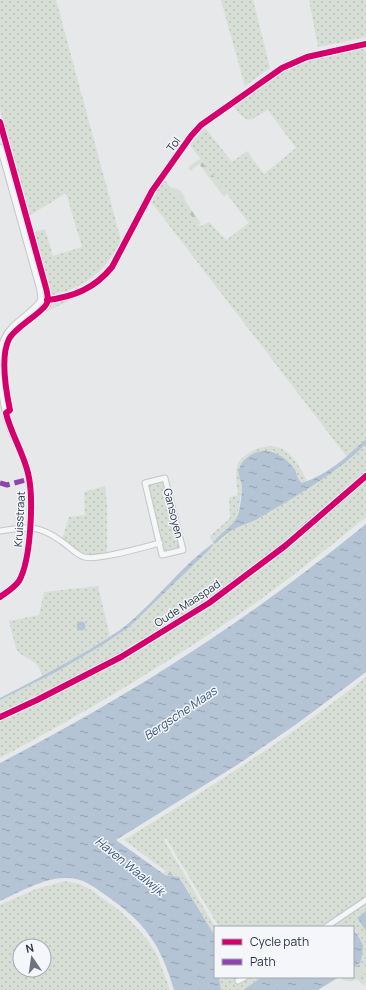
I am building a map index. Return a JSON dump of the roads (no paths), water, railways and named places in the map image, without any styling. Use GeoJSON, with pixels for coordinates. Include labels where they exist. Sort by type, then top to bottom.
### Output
{"type":"FeatureCollection","features":[{"type":"Feature","properties":{"kind":"street","name":"Tol"},"geometry":{"type":"LineString","coordinates":[[41,300],[61,299],[73,296],[88,288],[106,275],[112,267],[152,191],[191,136],[201,125],[282,68],[307,57],[366,44]]}},
{"type":"Feature","properties":{"kind":"street"},"geometry":{"type":"LineString","coordinates":[[0,147],[40,290],[41,300],[34,310],[11,328],[4,338],[0,349],[0,358]]}},
{"type":"Feature","properties":{"kind":"street","name":"Kruisstraat"},"geometry":{"type":"LineString","coordinates":[[0,369],[6,413],[10,427],[24,459],[31,490],[30,528],[26,560],[20,580],[14,587],[0,596]]}},
{"type":"Feature","properties":{"kind":"street","name":"Gansoyen"},"geometry":{"type":"LineString","coordinates":[[165,478],[183,550],[162,555],[160,543],[145,483],[165,478]]}},
{"type":"Feature","properties":{"kind":"street","name":"Gansoyen"},"geometry":{"type":"LineString","coordinates":[[0,530],[39,528],[61,540],[79,555],[87,558],[121,553],[160,543]]}},
{"type":"Feature","properties":{"kind":"street"},"geometry":{"type":"LineString","coordinates":[[327,926],[366,900]]}},
{"type":"Feature","properties":{"kind":"street"},"geometry":{"type":"LineString","coordinates":[[238,981],[243,978]]}},
{"type":"Feature","properties":{"kind":"water"},"geometry":{"type":"Polygon","coordinates":[[[366,439],[366,444],[329,475],[256,520],[234,529],[215,544],[214,543],[237,517],[242,490],[239,469],[242,463],[250,455],[262,451],[274,452],[286,459],[295,470],[299,480],[302,483],[320,475],[344,459],[366,439]]]}},
{"type":"Feature","properties":{"kind":"water"},"geometry":{"type":"Polygon","coordinates":[[[366,524],[366,672],[298,723],[237,765],[116,840],[165,875],[179,877],[214,934],[214,978],[219,978],[221,990],[174,990],[157,946],[140,924],[118,904],[96,888],[82,881],[71,878],[49,880],[0,901],[0,763],[90,714],[179,660],[236,622],[318,562],[366,524]]]}},
{"type":"Feature","properties":{"kind":"water"},"geometry":{"type":"Polygon","coordinates":[[[212,544],[213,545],[209,550],[129,627],[101,646],[56,672],[0,700],[0,698],[68,662],[123,628],[140,613],[190,562],[212,544]]]}},
{"type":"Feature","properties":{"kind":"water"},"geometry":{"type":"Polygon","coordinates":[[[81,621],[86,626],[81,631],[76,626],[81,621]]]}},
{"type":"Feature","properties":{"kind":"water"},"geometry":{"type":"Polygon","coordinates":[[[366,911],[366,931],[357,918],[366,911]]]}},
{"type":"Feature","properties":{"kind":"water"},"geometry":{"type":"Polygon","coordinates":[[[354,930],[361,941],[363,948],[360,963],[354,967],[354,930]]]}},
{"type":"Feature","properties":{"kind":"water"},"geometry":{"type":"Polygon","coordinates":[[[261,978],[337,978],[318,990],[243,990],[261,978]]]}},
{"type":"Feature","properties":{"kind":"water label","name":"Bergsche Maas"},"geometry":{"type":"Point","coordinates":[180,713]}},
{"type":"Feature","properties":{"kind":"water label","name":"Haven Waalwijk"},"geometry":{"type":"Point","coordinates":[130,866]}}]}
